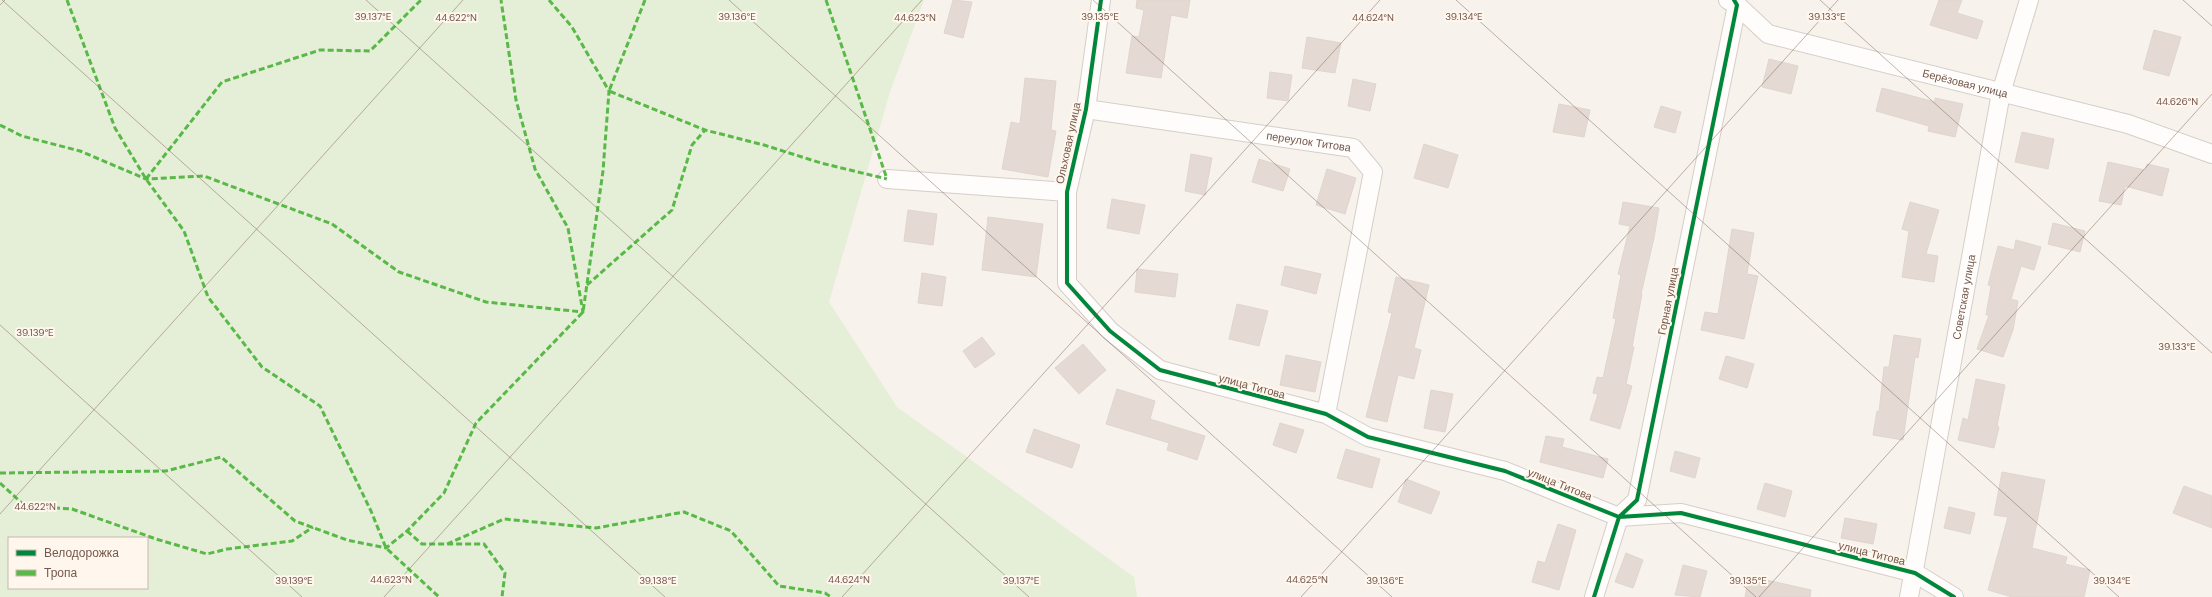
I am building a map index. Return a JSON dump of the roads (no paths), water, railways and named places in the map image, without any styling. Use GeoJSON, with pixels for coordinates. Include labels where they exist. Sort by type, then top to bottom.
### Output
{"type":"FeatureCollection","features":[{"type":"Feature","properties":{"kind":"street","name":"Ольховая улица"},"geometry":{"type":"LineString","coordinates":[[1101,0],[1086,109],[1067,192],[1067,283],[1110,331],[1160,370]]}},
{"type":"Feature","properties":{"kind":"street","name":"Советская улица"},"geometry":{"type":"LineString","coordinates":[[1909,597],[2001,93],[2029,0]]}},
{"type":"Feature","properties":{"kind":"street","name":"Берёзовая улица"},"geometry":{"type":"LineString","coordinates":[[1733,2],[1768,34],[2128,124],[2212,154]]}},
{"type":"Feature","properties":{"kind":"street","name":"Горная улица"},"geometry":{"type":"LineString","coordinates":[[1618,517],[1637,500],[1733,2]]}},
{"type":"Feature","properties":{"kind":"street","name":"переулок Титова"},"geometry":{"type":"LineString","coordinates":[[1086,109],[1353,148],[1373,172],[1326,414]]}},
{"type":"Feature","properties":{"kind":"street"},"geometry":{"type":"LineString","coordinates":[[887,179],[1067,192]]}},
{"type":"Feature","properties":{"kind":"street","name":"улица Титова"},"geometry":{"type":"LineString","coordinates":[[1160,370],[1326,414],[1368,437],[1505,471],[1618,517],[1681,513],[1914,573],[1954,597]]}},
{"type":"Feature","properties":{"kind":"street"},"geometry":{"type":"LineString","coordinates":[[1594,597],[1618,517]]}}]}
